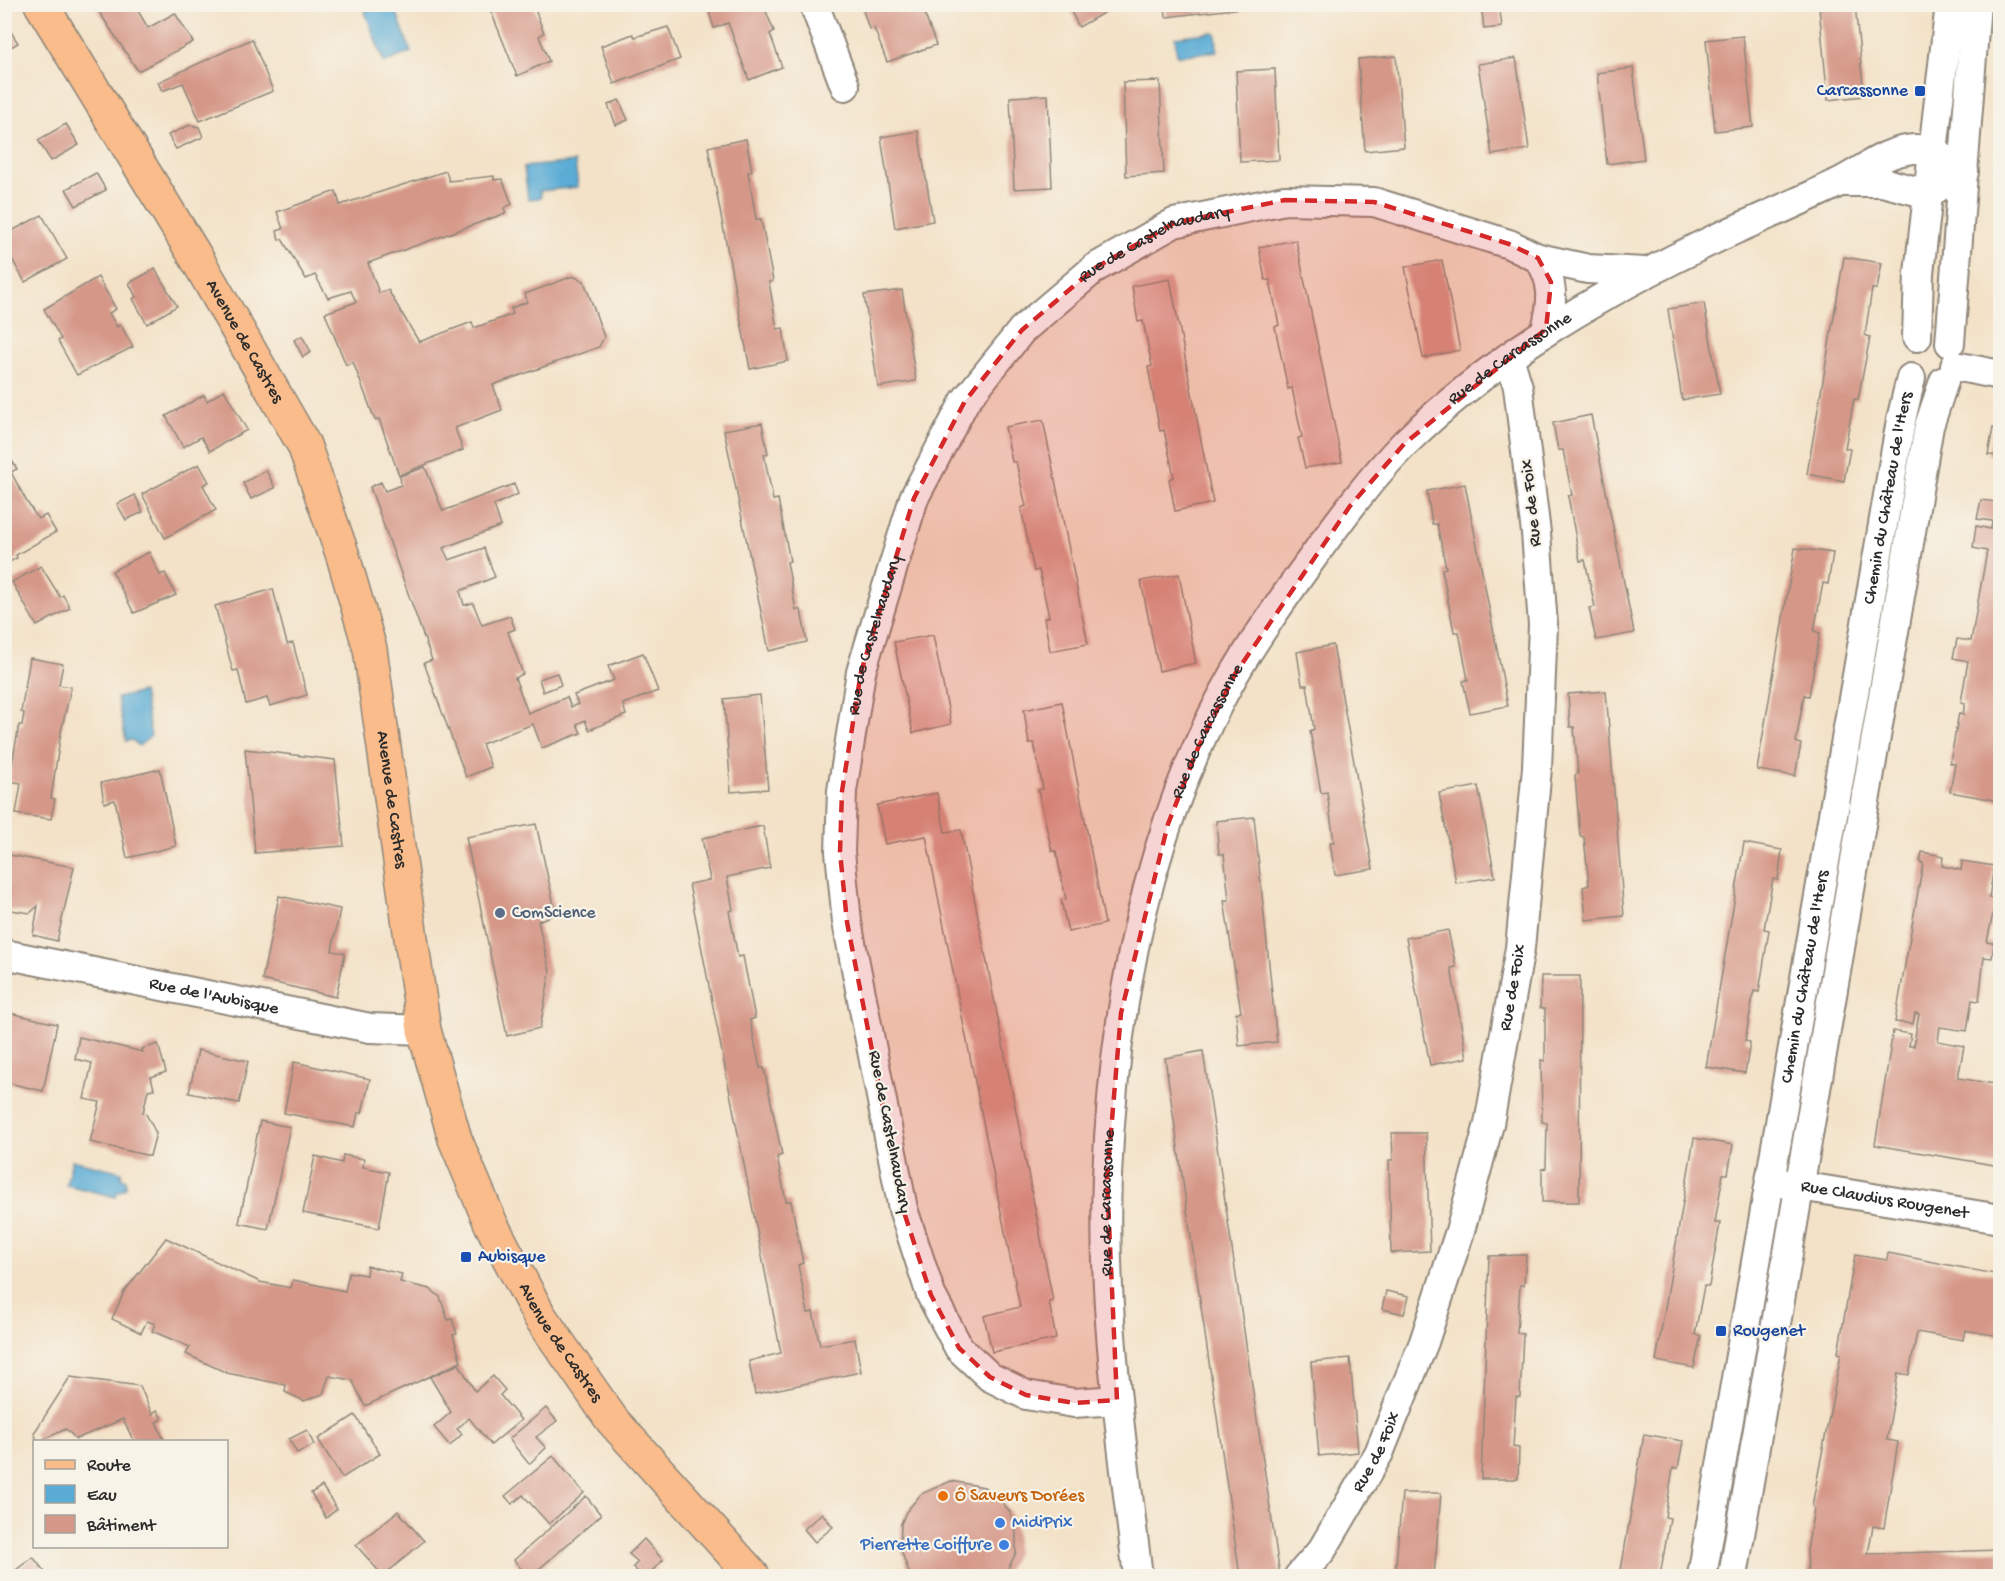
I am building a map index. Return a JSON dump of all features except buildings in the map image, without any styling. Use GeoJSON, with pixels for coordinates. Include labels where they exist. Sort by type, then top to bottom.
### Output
{"type":"FeatureCollection","features":[{"type":"Feature","properties":{"kind":"main road","name":"Avenue de Castres"},"geometry":{"type":"LineString","coordinates":[[41,4],[194,254],[304,445],[344,556],[370,649],[424,1030],[455,1139],[491,1224],[539,1315],[612,1420],[753,1576]]}},
{"type":"Feature","properties":{"kind":"street"},"geometry":{"type":"LineString","coordinates":[[814,4],[845,86]]}},
{"type":"Feature","properties":{"kind":"street","name":"Chemin du Château de l'Hers"},"geometry":{"type":"LineString","coordinates":[[1702,1576],[1768,1181],[1911,378],[1904,364],[1904,355],[1906,348],[1917,337],[1919,273],[1950,4]]}},
{"type":"Feature","properties":{"kind":"street","name":"Chemin du Château de l'Hers"},"geometry":{"type":"LineString","coordinates":[[1733,1576],[1929,426],[1950,363],[1953,279],[1964,172],[1976,4]]}},
{"type":"Feature","properties":{"kind":"street","name":"Rue de Carcassonne"},"geometry":{"type":"LineString","coordinates":[[1138,1576],[1112,1352],[1107,1179],[1121,1013],[1145,905],[1168,824],[1198,748],[1235,674],[1287,594],[1350,506],[1406,443],[1453,400],[1546,329],[1645,272],[1841,182],[1887,155],[1915,149],[1933,152]]}},
{"type":"Feature","properties":{"kind":"street"},"geometry":{"type":"LineString","coordinates":[[1928,194],[1964,172],[1933,152]]}},
{"type":"Feature","properties":{"kind":"street","name":"Rue de Carcassonne"},"geometry":{"type":"LineString","coordinates":[[1841,182],[1882,182],[1928,194]]}},
{"type":"Feature","properties":{"kind":"street","name":"Rue de Castelnaudary"},"geometry":{"type":"LineString","coordinates":[[1117,1400],[1074,1403],[1026,1395],[990,1377],[959,1348],[931,1295],[903,1209],[847,922],[840,852],[842,791],[861,672],[914,498],[965,402],[1022,330],[1095,268],[1174,223],[1286,200],[1374,202],[1509,244],[1538,258],[1588,269],[1645,272]]}},
{"type":"Feature","properties":{"kind":"street"},"geometry":{"type":"LineString","coordinates":[[1538,258],[1551,282],[1551,308],[1546,329]]}},
{"type":"Feature","properties":{"kind":"street"},"geometry":{"type":"LineString","coordinates":[[1917,337],[1931,333],[1945,338],[1950,363],[2001,375]]}},
{"type":"Feature","properties":{"kind":"street","name":"Rue de Foix"},"geometry":{"type":"LineString","coordinates":[[1299,1576],[1322,1550],[1379,1453],[1424,1342],[1460,1230],[1489,1124],[1515,971],[1537,768],[1543,625],[1536,533],[1518,387],[1509,357]]}},
{"type":"Feature","properties":{"kind":"street","name":"Chemin du Château de l'Hers"},"geometry":{"type":"LineString","coordinates":[[1911,378],[1927,385],[1950,363]]}},
{"type":"Feature","properties":{"kind":"street","name":"Rue de l'Aubisque"},"geometry":{"type":"LineString","coordinates":[[4,954],[370,1028],[424,1030]]}},
{"type":"Feature","properties":{"kind":"street","name":"Rue Claudius Rougenet"},"geometry":{"type":"LineString","coordinates":[[1768,1181],[2001,1219]]}},
{"type":"Feature","properties":{"kind":"highlighted area"},"geometry":{"type":"Polygon","coordinates":[[[1285,200],[1374,202],[1509,244],[1538,258],[1551,282],[1546,329],[1405,443],[1350,506],[1235,674],[1198,748],[1168,824],[1121,1013],[1107,1179],[1117,1400],[1074,1403],[1026,1395],[990,1377],[959,1348],[931,1295],[903,1209],[847,922],[840,852],[842,791],[861,672],[914,498],[965,401],[1022,330],[1095,268],[1174,223],[1285,200]]]}},
{"type":"Feature","properties":{"kind":"water"},"geometry":{"type":"Polygon","coordinates":[[[372,5],[394,5],[411,52],[384,63],[365,12],[372,5]]]}},
{"type":"Feature","properties":{"kind":"water"},"geometry":{"type":"Polygon","coordinates":[[[1213,32],[1216,34],[1217,51],[1177,56],[1175,37],[1213,32]]]}},
{"type":"Feature","properties":{"kind":"water"},"geometry":{"type":"Polygon","coordinates":[[[575,162],[578,187],[540,191],[541,198],[528,199],[524,167],[575,162]]]}},
{"type":"Feature","properties":{"kind":"water"},"geometry":{"type":"Polygon","coordinates":[[[143,692],[151,736],[139,746],[132,740],[126,741],[117,698],[143,692]]]}},
{"type":"Feature","properties":{"kind":"water"},"geometry":{"type":"Polygon","coordinates":[[[72,1160],[122,1172],[121,1177],[126,1180],[126,1188],[117,1192],[116,1197],[66,1185],[72,1160]]]}},
{"type":"Feature","properties":{"kind":"place","name":"Carcassonne"},"geometry":{"type":"Point","coordinates":[1920,91]}},
{"type":"Feature","properties":{"kind":"place","name":"ComScience"},"geometry":{"type":"Point","coordinates":[500,913]}},
{"type":"Feature","properties":{"kind":"place","name":"Aubisque"},"geometry":{"type":"Point","coordinates":[466,1257]}},
{"type":"Feature","properties":{"kind":"place","name":"Rougenet"},"geometry":{"type":"Point","coordinates":[1721,1331]}},
{"type":"Feature","properties":{"kind":"place","name":"Ô Saveurs Dorées"},"geometry":{"type":"Point","coordinates":[943,1496]}},
{"type":"Feature","properties":{"kind":"place","name":"MidiPrix"},"geometry":{"type":"Point","coordinates":[1000,1523]}},
{"type":"Feature","properties":{"kind":"place","name":"Pierrette Coiffure"},"geometry":{"type":"Point","coordinates":[1004,1545]}}]}
